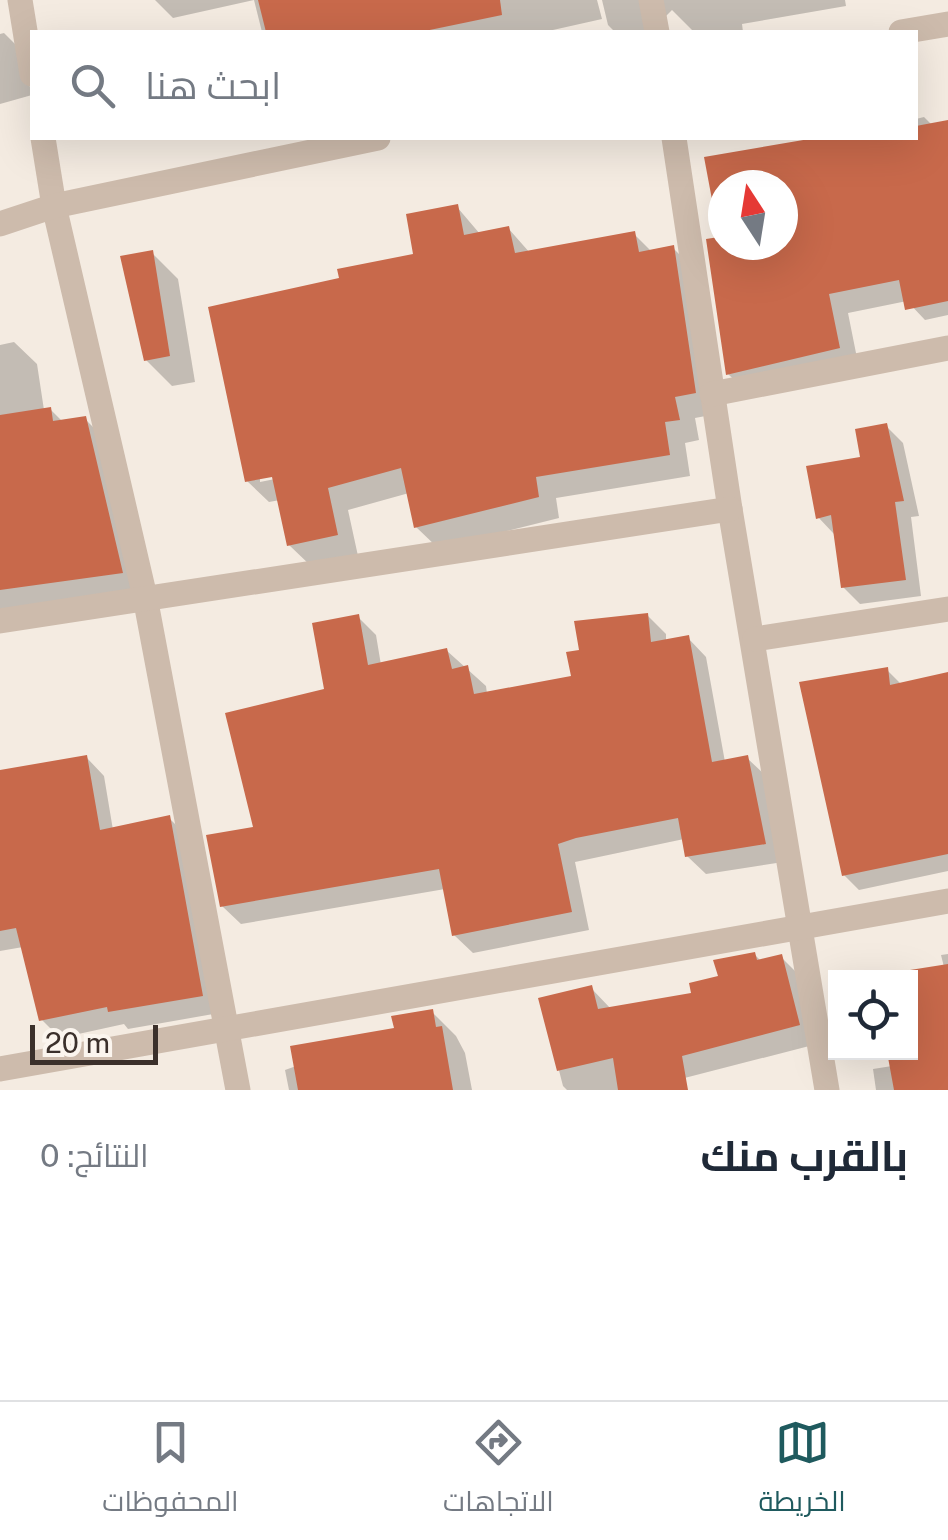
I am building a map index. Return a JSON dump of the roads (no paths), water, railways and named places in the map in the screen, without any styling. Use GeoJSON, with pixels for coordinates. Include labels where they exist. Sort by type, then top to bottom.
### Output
{"type":"FeatureCollection","features":[{"type":"Feature","properties":{"kind":"street"},"geometry":{"type":"LineString","coordinates":[[20,0],[30,62]]}},
{"type":"Feature","properties":{"kind":"street"},"geometry":{"type":"LineString","coordinates":[[650,0],[656,30]]}},
{"type":"Feature","properties":{"kind":"street"},"geometry":{"type":"LineString","coordinates":[[912,30],[948,24]]}},
{"type":"Feature","properties":{"kind":"street"},"geometry":{"type":"LineString","coordinates":[[43,140],[54,206],[145,597],[238,1090]]}},
{"type":"Feature","properties":{"kind":"street"},"geometry":{"type":"LineString","coordinates":[[0,224],[54,206],[368,140]]}},
{"type":"Feature","properties":{"kind":"street"},"geometry":{"type":"LineString","coordinates":[[674,140],[730,509],[755,639],[826,1090]]}},
{"type":"Feature","properties":{"kind":"street"},"geometry":{"type":"LineString","coordinates":[[712,394],[948,348]]}},
{"type":"Feature","properties":{"kind":"street"},"geometry":{"type":"LineString","coordinates":[[0,621],[730,509]]}},
{"type":"Feature","properties":{"kind":"street"},"geometry":{"type":"LineString","coordinates":[[755,639],[948,609]]}},
{"type":"Feature","properties":{"kind":"street"},"geometry":{"type":"LineString","coordinates":[[0,1069],[801,924],[948,902]]}}]}
